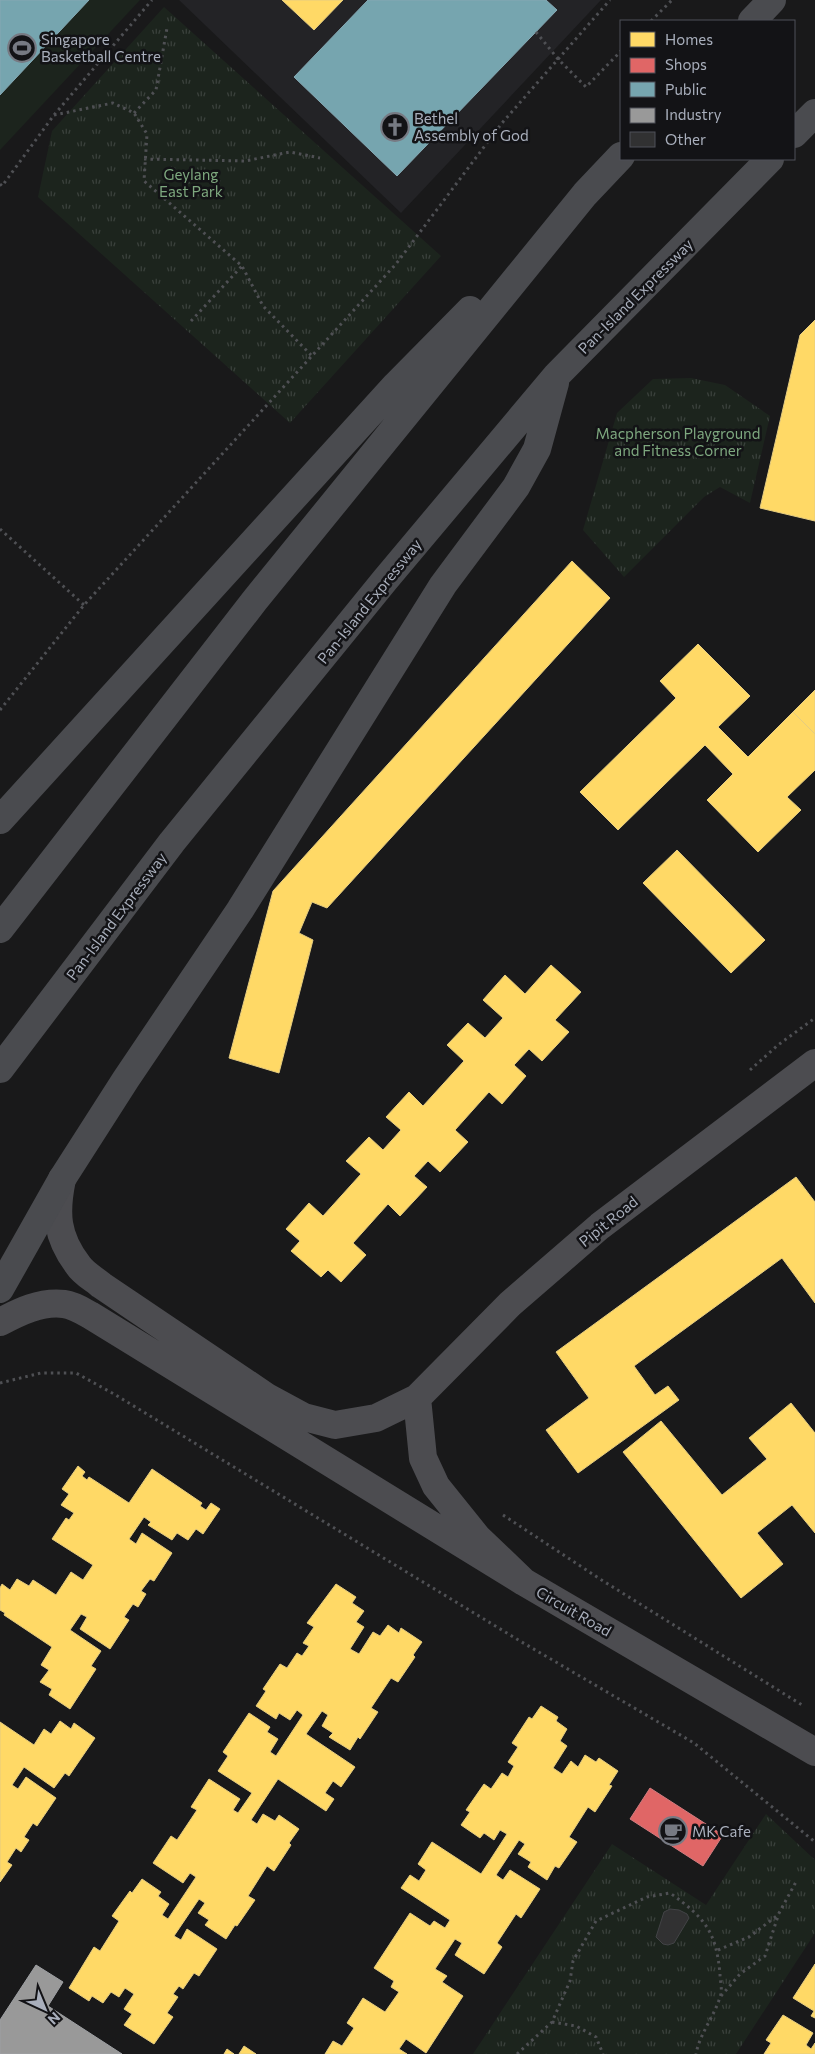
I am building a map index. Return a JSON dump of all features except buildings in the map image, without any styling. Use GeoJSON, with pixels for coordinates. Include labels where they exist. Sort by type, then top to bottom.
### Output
{"type":"FeatureCollection","features":[{"type":"Feature","properties":{"kind":"highway"},"geometry":{"type":"LineString","coordinates":[[753,20],[772,0]]}},
{"type":"Feature","properties":{"kind":"highway"},"geometry":{"type":"LineString","coordinates":[[795,133],[815,113]]}},
{"type":"Feature","properties":{"kind":"highway"},"geometry":{"type":"LineString","coordinates":[[0,820],[396,385],[620,157]]}},
{"type":"Feature","properties":{"kind":"highway","name":"Pan-Island Expressway"},"geometry":{"type":"LineString","coordinates":[[0,1069],[172,842],[385,580],[557,375],[769,160]]}},
{"type":"Feature","properties":{"kind":"highway"},"geometry":{"type":"LineString","coordinates":[[0,929],[255,600],[585,194]]}},
{"type":"Feature","properties":{"kind":"highway"},"geometry":{"type":"LineString","coordinates":[[0,1289],[62,1179],[126,1079],[240,910],[443,585],[516,487],[537,449],[557,375]]}},
{"type":"Feature","properties":{"kind":"street","name":"Pipit Road"},"geometry":{"type":"LineString","coordinates":[[62,1179],[57,1205],[59,1226],[66,1246],[78,1266],[102,1285],[268,1397],[304,1417],[335,1425],[376,1418],[417,1398],[510,1304],[600,1226],[815,1063]]}},
{"type":"Feature","properties":{"kind":"street"},"geometry":{"type":"LineString","coordinates":[[0,1322],[16,1313],[41,1305],[66,1304],[90,1315],[524,1582]]}},
{"type":"Feature","properties":{"kind":"street","name":"Circuit Road"},"geometry":{"type":"LineString","coordinates":[[417,1398],[423,1458],[436,1486],[477,1537],[524,1582],[815,1752]]}},
{"type":"Feature","properties":{"kind":"path"},"geometry":{"type":"LineString","coordinates":[[0,184],[2,186],[54,115],[152,0]]}},
{"type":"Feature","properties":{"kind":"path"},"geometry":{"type":"LineString","coordinates":[[0,710],[84,605],[396,264],[502,122],[610,0]]}},
{"type":"Feature","properties":{"kind":"path"},"geometry":{"type":"LineString","coordinates":[[652,20],[672,0]]}},
{"type":"Feature","properties":{"kind":"path"},"geometry":{"type":"LineString","coordinates":[[134,112],[156,90],[167,28]]}},
{"type":"Feature","properties":{"kind":"path"},"geometry":{"type":"LineString","coordinates":[[536,32],[558,59],[586,87],[620,52]]}},
{"type":"Feature","properties":{"kind":"path"},"geometry":{"type":"LineString","coordinates":[[54,115],[114,103],[134,112],[147,134],[144,181],[242,266],[263,306],[311,355]]}},
{"type":"Feature","properties":{"kind":"path"},"geometry":{"type":"LineString","coordinates":[[144,159],[245,161],[290,152],[320,158]]}},
{"type":"Feature","properties":{"kind":"path"},"geometry":{"type":"LineString","coordinates":[[191,321],[242,266]]}},
{"type":"Feature","properties":{"kind":"path"},"geometry":{"type":"LineString","coordinates":[[0,529],[84,605]]}},
{"type":"Feature","properties":{"kind":"path"},"geometry":{"type":"LineString","coordinates":[[0,1383],[41,1374],[76,1373],[114,1394],[520,1641],[694,1743],[815,1842]]}},
{"type":"Feature","properties":{"kind":"path"},"geometry":{"type":"LineString","coordinates":[[500,1513],[600,1579],[807,1708]]}},
{"type":"Feature","properties":{"kind":"path"},"geometry":{"type":"LineString","coordinates":[[696,2054],[706,2027],[721,1996],[740,1974],[765,1956],[778,1915],[797,1880]]}},
{"type":"Feature","properties":{"kind":"path"},"geometry":{"type":"LineString","coordinates":[[517,2054],[552,2022],[570,1981],[572,1961],[596,1921],[647,1898],[670,1893],[691,1908],[708,1927],[718,1950],[721,1996]]}},
{"type":"Feature","properties":{"kind":"path"},"geometry":{"type":"LineString","coordinates":[[718,1950],[749,1937],[778,1915]]}},
{"type":"Feature","properties":{"kind":"path"},"geometry":{"type":"LineString","coordinates":[[552,2022],[576,2026],[596,2038],[602,2054]]}},
{"type":"Feature","properties":{"kind":"shaded area"},"geometry":{"type":"Polygon","coordinates":[[[179,0],[601,0],[401,213],[179,0]]]}},
{"type":"Feature","properties":{"kind":"green space"},"geometry":{"type":"Polygon","coordinates":[[[0,0],[140,0],[0,150],[0,0]]]}},
{"type":"Feature","properties":{"kind":"green space","name":"Geylang East Park"},"geometry":{"type":"Polygon","coordinates":[[[164,7],[441,256],[290,423],[38,197],[52,131],[164,7]]]}},
{"type":"Feature","properties":{"kind":"green space","name":"Macpherson Playground and Fitness Corner"},"geometry":{"type":"Polygon","coordinates":[[[691,378],[725,385],[770,416],[750,503],[720,487],[704,497],[624,577],[583,530],[617,413],[653,379],[691,378]]]}},
{"type":"Feature","properties":{"kind":"green space"},"geometry":{"type":"Polygon","coordinates":[[[766,1814],[815,1860],[815,1933],[736,2054],[473,2054],[612,1844],[706,1905],[766,1814]]]}},
{"type":"Feature","properties":{"kind":"place","name":"Singapore Basketball Centre"},"geometry":{"type":"Point","coordinates":[22,48]}},
{"type":"Feature","properties":{"kind":"place","name":"Bethel Assembly of God"},"geometry":{"type":"Point","coordinates":[395,127]}},
{"type":"Feature","properties":{"kind":"place","name":"MK Cafe"},"geometry":{"type":"Point","coordinates":[673,1831]}}]}
